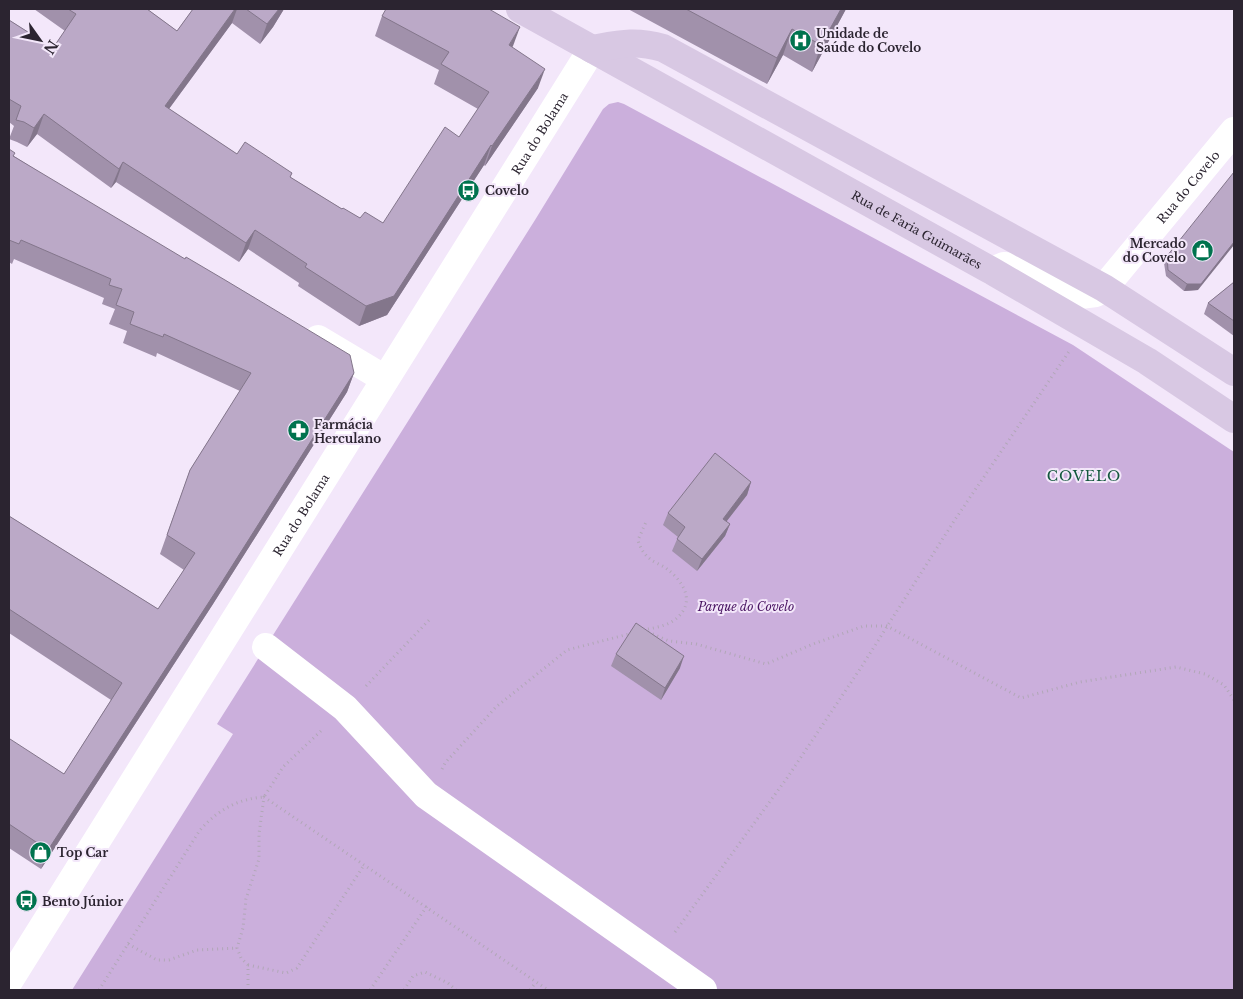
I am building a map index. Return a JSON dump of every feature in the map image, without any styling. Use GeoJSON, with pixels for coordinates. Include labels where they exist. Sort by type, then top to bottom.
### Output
{"type":"FeatureCollection","features":[{"type":"Feature","properties":{"kind":"main road","name":"Rua de Faria Guimarães"},"geometry":{"type":"LineString","coordinates":[[520,9],[992,271],[1147,361],[1234,419]]}},
{"type":"Feature","properties":{"kind":"main road"},"geometry":{"type":"LineString","coordinates":[[592,48],[633,42],[663,48],[1104,288],[1234,372]]}},
{"type":"Feature","properties":{"kind":"street","name":"Rua do Bolama"},"geometry":{"type":"LineString","coordinates":[[9,982],[592,48]]}},
{"type":"Feature","properties":{"kind":"street","name":"Rua do Covelo"},"geometry":{"type":"LineString","coordinates":[[1104,288],[1232,129]]}},
{"type":"Feature","properties":{"kind":"street"},"geometry":{"type":"LineString","coordinates":[[992,271],[1004,266],[1016,267],[1080,295],[1096,292],[1104,288]]}},
{"type":"Feature","properties":{"kind":"street"},"geometry":{"type":"LineString","coordinates":[[300,328],[385,379]]}},
{"type":"Feature","properties":{"kind":"street"},"geometry":{"type":"LineString","coordinates":[[266,648],[345,708],[426,796],[703,990]]}},
{"type":"Feature","properties":{"kind":"path"},"geometry":{"type":"LineString","coordinates":[[657,958],[787,778],[954,522],[1073,345]]}},
{"type":"Feature","properties":{"kind":"path"},"geometry":{"type":"LineString","coordinates":[[426,796],[445,763],[496,707],[567,650],[661,626],[678,619],[685,608],[687,600],[685,589],[677,578],[650,559],[641,549],[638,540],[646,522]]}},
{"type":"Feature","properties":{"kind":"path"},"geometry":{"type":"LineString","coordinates":[[364,865],[297,968],[286,973],[248,965],[241,958],[237,948],[246,899],[259,859],[258,834],[264,797],[284,767],[345,708],[431,618]]}},
{"type":"Feature","properties":{"kind":"path"},"geometry":{"type":"LineString","coordinates":[[643,630],[669,642],[696,644],[766,664],[813,644],[864,626],[887,626],[1022,698],[1080,682],[1176,667],[1205,674],[1224,685],[1234,700]]}},
{"type":"Feature","properties":{"kind":"path"},"geometry":{"type":"LineString","coordinates":[[99,990],[200,830],[213,816],[236,803],[251,798],[264,797],[548,990]]}},
{"type":"Feature","properties":{"kind":"path"},"geometry":{"type":"LineString","coordinates":[[370,990],[427,906]]}},
{"type":"Feature","properties":{"kind":"path"},"geometry":{"type":"LineString","coordinates":[[128,944],[158,960],[169,960],[197,950],[237,948]]}},
{"type":"Feature","properties":{"kind":"path"},"geometry":{"type":"LineString","coordinates":[[248,965],[248,990]]}},
{"type":"Feature","properties":{"kind":"path"},"geometry":{"type":"LineString","coordinates":[[404,990],[413,976],[425,972],[448,983],[456,990]]}},
{"type":"Feature","properties":{"kind":"path"},"geometry":{"type":"LineString","coordinates":[[530,990],[536,982]]}},
{"type":"Feature","properties":{"kind":"green space","name":"Parque do Covelo"},"geometry":{"type":"Polygon","coordinates":[[[618,102],[1073,345],[1234,452],[1234,990],[72,990],[233,734],[217,724],[603,109],[609,104],[618,102]]]}},
{"type":"Feature","properties":{"kind":"building"},"geometry":{"type":"Polygon","coordinates":[[[68,9],[147,9],[177,31],[193,9],[235,9],[165,106],[237,154],[245,142],[292,173],[290,177],[342,209],[360,218],[365,212],[383,223],[445,127],[459,137],[489,92],[441,64],[449,52],[382,16],[386,9],[489,9],[520,27],[509,45],[545,69],[491,145],[394,296],[366,306],[305,267],[307,264],[255,230],[246,243],[123,162],[119,169],[44,114],[34,128],[16,120],[21,106],[9,99],[9,20],[53,48],[76,14],[68,9]]]}},
{"type":"Feature","properties":{"kind":"building"},"geometry":{"type":"Polygon","coordinates":[[[246,9],[279,9],[267,24],[246,9]]]}},
{"type":"Feature","properties":{"kind":"building"},"geometry":{"type":"Polygon","coordinates":[[[686,9],[841,9],[821,45],[792,29],[777,58],[686,9]]]}},
{"type":"Feature","properties":{"kind":"building"},"geometry":{"type":"Polygon","coordinates":[[[9,149],[15,153],[13,156],[350,355],[354,373],[220,585],[48,850],[9,824],[9,741],[10,739],[64,774],[122,683],[9,609],[9,516],[158,609],[195,553],[167,535],[190,470],[251,373],[164,334],[163,337],[130,324],[134,312],[116,305],[122,289],[109,285],[111,279],[21,240],[19,244],[9,240],[9,149]]]}},
{"type":"Feature","properties":{"kind":"building","name":"Mercado do Covelo"},"geometry":{"type":"Polygon","coordinates":[[[1234,172],[1234,242],[1201,284],[1187,284],[1168,270],[1167,256],[1234,172]]]}},
{"type":"Feature","properties":{"kind":"building"},"geometry":{"type":"Polygon","coordinates":[[[1234,282],[1234,321],[1208,303],[1234,282]]]}},
{"type":"Feature","properties":{"kind":"building"},"geometry":{"type":"Polygon","coordinates":[[[715,453],[751,482],[723,519],[730,524],[702,559],[677,539],[685,527],[668,513],[715,453]]]}},
{"type":"Feature","properties":{"kind":"building"},"geometry":{"type":"Polygon","coordinates":[[[636,623],[684,656],[665,688],[616,654],[636,623]]]}},
{"type":"Feature","properties":{"kind":"place","name":"Unidade de Saúde do Covelo"},"geometry":{"type":"Point","coordinates":[800,40]}},
{"type":"Feature","properties":{"kind":"place","name":"Covelo"},"geometry":{"type":"Point","coordinates":[469,190]}},
{"type":"Feature","properties":{"kind":"place","name":"Mercado do Covelo"},"geometry":{"type":"Point","coordinates":[1202,250]}},
{"type":"Feature","properties":{"kind":"place","name":"Farmácia Herculano"},"geometry":{"type":"Point","coordinates":[298,431]}},
{"type":"Feature","properties":{"kind":"place","name":"Top Car"},"geometry":{"type":"Point","coordinates":[41,852]}},
{"type":"Feature","properties":{"kind":"place","name":"Bento Júnior"},"geometry":{"type":"Point","coordinates":[26,901]}},
{"type":"Feature","properties":{"kind":"district","name":"COVELO"},"geometry":{"type":"Point","coordinates":[1084,476]}}]}
